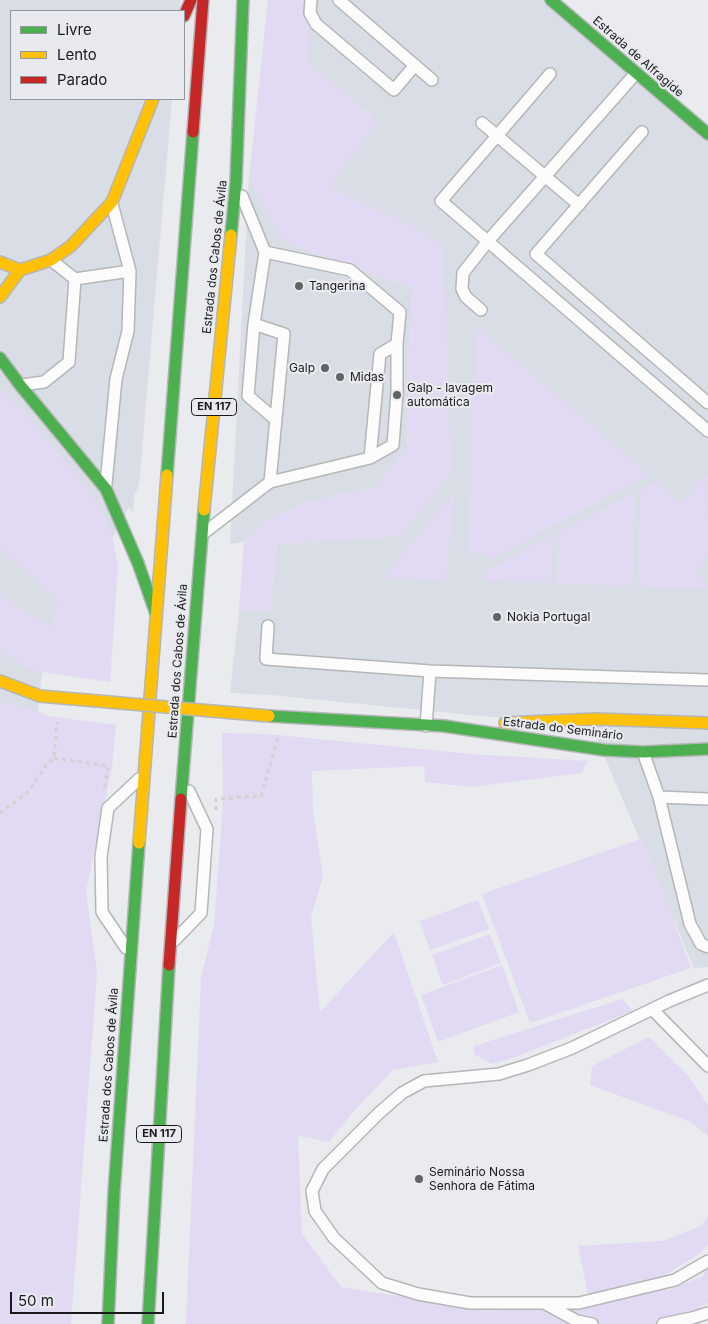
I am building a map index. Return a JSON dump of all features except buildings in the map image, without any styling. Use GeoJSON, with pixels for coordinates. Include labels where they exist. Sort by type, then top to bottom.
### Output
{"type":"FeatureCollection","features":[{"type":"Feature","properties":{"kind":"main road"},"geometry":{"type":"LineString","coordinates":[[185,14],[191,0]]}},
{"type":"Feature","properties":{"kind":"main road","name":"Estrada dos Cabos de Ávila"},"geometry":{"type":"LineString","coordinates":[[108,1324],[114,1193],[130,954],[203,0]]}},
{"type":"Feature","properties":{"kind":"main road","name":"Estrada dos Cabos de Ávila"},"geometry":{"type":"LineString","coordinates":[[148,1324],[170,945],[201,536],[236,182],[243,0]]}},
{"type":"Feature","properties":{"kind":"main road"},"geometry":{"type":"LineString","coordinates":[[241,34],[249,0]]}},
{"type":"Feature","properties":{"kind":"main road","name":"Estrada de Alfragide"},"geometry":{"type":"LineString","coordinates":[[551,0],[708,134]]}},
{"type":"Feature","properties":{"kind":"main road"},"geometry":{"type":"LineString","coordinates":[[0,271],[20,270],[50,260],[71,246],[112,202],[153,100]]}},
{"type":"Feature","properties":{"kind":"main road"},"geometry":{"type":"LineString","coordinates":[[0,262],[20,270]]}},
{"type":"Feature","properties":{"kind":"main road"},"geometry":{"type":"LineString","coordinates":[[0,297],[20,270]]}},
{"type":"Feature","properties":{"kind":"main road"},"geometry":{"type":"LineString","coordinates":[[0,358],[106,489],[138,563],[156,614]]}},
{"type":"Feature","properties":{"kind":"main road"},"geometry":{"type":"LineString","coordinates":[[0,372],[20,385]]}},
{"type":"Feature","properties":{"kind":"main road","name":"Estrada do Seminário"},"geometry":{"type":"LineString","coordinates":[[0,681],[40,696],[62,699],[269,716],[426,726],[596,718],[708,722]]}},
{"type":"Feature","properties":{"kind":"main road","name":"Estrada do Seminário"},"geometry":{"type":"LineString","coordinates":[[444,726],[604,750],[644,752],[708,749]]}},
{"type":"Feature","properties":{"kind":"lane"},"geometry":{"type":"LineString","coordinates":[[312,0],[310,13],[316,24],[394,90],[415,65]]}},
{"type":"Feature","properties":{"kind":"lane"},"geometry":{"type":"LineString","coordinates":[[339,0],[432,80]]}},
{"type":"Feature","properties":{"kind":"lane"},"geometry":{"type":"LineString","coordinates":[[481,310],[466,297],[462,289],[463,272],[636,73]]}},
{"type":"Feature","properties":{"kind":"lane"},"geometry":{"type":"LineString","coordinates":[[550,74],[441,201],[708,430]]}},
{"type":"Feature","properties":{"kind":"lane"},"geometry":{"type":"LineString","coordinates":[[482,123],[579,205]]}},
{"type":"Feature","properties":{"kind":"lane"},"geometry":{"type":"LineString","coordinates":[[642,132],[536,254],[708,403]]}},
{"type":"Feature","properties":{"kind":"lane"},"geometry":{"type":"LineString","coordinates":[[236,182],[265,252],[254,324],[248,396],[275,419]]}},
{"type":"Feature","properties":{"kind":"lane"},"geometry":{"type":"LineString","coordinates":[[106,489],[116,379],[128,331],[130,271],[112,202]]}},
{"type":"Feature","properties":{"kind":"lane"},"geometry":{"type":"LineString","coordinates":[[201,536],[270,482],[370,458],[393,445],[400,312],[350,270],[265,252]]}},
{"type":"Feature","properties":{"kind":"lane"},"geometry":{"type":"LineString","coordinates":[[50,260],[75,279],[130,271]]}},
{"type":"Feature","properties":{"kind":"lane"},"geometry":{"type":"LineString","coordinates":[[20,385],[44,382],[70,362],[75,279]]}},
{"type":"Feature","properties":{"kind":"lane"},"geometry":{"type":"LineString","coordinates":[[254,324],[284,334],[270,482]]}},
{"type":"Feature","properties":{"kind":"lane"},"geometry":{"type":"LineString","coordinates":[[370,458],[380,354],[398,344]]}},
{"type":"Feature","properties":{"kind":"lane"},"geometry":{"type":"LineString","coordinates":[[268,626],[266,660],[430,671],[708,680]]}},
{"type":"Feature","properties":{"kind":"lane"},"geometry":{"type":"LineString","coordinates":[[426,726],[430,671]]}},
{"type":"Feature","properties":{"kind":"lane"},"geometry":{"type":"LineString","coordinates":[[644,752],[659,797],[690,924],[700,944],[708,947]]}},
{"type":"Feature","properties":{"kind":"lane"},"geometry":{"type":"LineString","coordinates":[[130,954],[102,912],[101,857],[108,808],[144,774]]}},
{"type":"Feature","properties":{"kind":"lane"},"geometry":{"type":"LineString","coordinates":[[170,945],[201,913],[208,829],[183,779]]}},
{"type":"Feature","properties":{"kind":"lane"},"geometry":{"type":"LineString","coordinates":[[659,797],[708,799]]}},
{"type":"Feature","properties":{"kind":"lane"},"geometry":{"type":"LineString","coordinates":[[708,985],[652,1009],[572,1048],[528,1065],[499,1074],[424,1082],[402,1093],[378,1113],[323,1169],[312,1191],[315,1211],[334,1238],[382,1283],[418,1294],[470,1303],[579,1303],[675,1280],[708,1262]]}},
{"type":"Feature","properties":{"kind":"lane"},"geometry":{"type":"LineString","coordinates":[[652,1009],[708,1066]]}},
{"type":"Feature","properties":{"kind":"lane"},"geometry":{"type":"LineString","coordinates":[[544,1303],[577,1321],[592,1324]]}},
{"type":"Feature","properties":{"kind":"lane"},"geometry":{"type":"LineString","coordinates":[[663,1324],[708,1313]]}},
{"type":"Feature","properties":{"kind":"path"},"geometry":{"type":"LineString","coordinates":[[0,813],[28,792],[45,767],[54,758],[57,721],[62,699]]}},
{"type":"Feature","properties":{"kind":"path"},"geometry":{"type":"LineString","coordinates":[[216,799],[261,796],[279,736]]}},
{"type":"Feature","properties":{"kind":"shaded area"},"geometry":{"type":"Polygon","coordinates":[[[180,0],[179,10],[10,10],[10,100],[172,100],[139,485],[134,496],[133,512],[129,507],[42,673],[0,977],[0,1],[180,0]]]}},
{"type":"Feature","properties":{"kind":"shaded area"},"geometry":{"type":"Polygon","coordinates":[[[268,0],[311,0],[308,64],[372,115],[376,124],[329,186],[425,233],[443,247],[452,473],[399,536],[277,544],[271,611],[239,610],[244,542],[272,517],[298,505],[377,486],[407,447],[412,288],[289,244],[276,230],[249,178],[268,0]]]}},
{"type":"Feature","properties":{"kind":"shaded area"},"geometry":{"type":"Polygon","coordinates":[[[310,0],[560,0],[708,128],[708,967],[694,968],[592,727],[271,695],[230,693],[239,610],[271,611],[277,544],[399,536],[442,247],[425,233],[328,186],[372,115],[307,64],[310,0]]]}},
{"type":"Feature","properties":{"kind":"shaded area","name":"Galp"},"geometry":{"type":"Polygon","coordinates":[[[249,178],[276,230],[289,244],[412,288],[407,447],[377,486],[298,505],[272,517],[244,542],[230,544],[249,178]]]}},
{"type":"Feature","properties":{"kind":"shaded area"},"geometry":{"type":"Polygon","coordinates":[[[479,329],[649,475],[489,560],[485,553],[467,553],[476,333],[479,329]]]}},
{"type":"Feature","properties":{"kind":"shaded area"},"geometry":{"type":"Polygon","coordinates":[[[0,391],[23,410],[91,493],[103,511],[112,535],[118,565],[110,682],[32,670],[0,651],[0,595],[51,629],[58,601],[0,548],[0,391]]]}},
{"type":"Feature","properties":{"kind":"shaded area"},"geometry":{"type":"Polygon","coordinates":[[[707,473],[708,557],[694,574],[708,585],[708,589],[637,586],[641,489],[656,481],[681,503],[707,473]]]}},
{"type":"Feature","properties":{"kind":"shaded area"},"geometry":{"type":"Polygon","coordinates":[[[455,491],[446,580],[383,577],[455,491]]]}},
{"type":"Feature","properties":{"kind":"shaded area"},"geometry":{"type":"Polygon","coordinates":[[[636,492],[632,586],[556,583],[558,533],[636,492]]]}},
{"type":"Feature","properties":{"kind":"shaded area"},"geometry":{"type":"Polygon","coordinates":[[[552,536],[551,583],[486,581],[487,570],[552,536]]]}},
{"type":"Feature","properties":{"kind":"shaded area"},"geometry":{"type":"Polygon","coordinates":[[[0,701],[38,711],[48,716],[116,725],[112,767],[86,891],[97,972],[71,1324],[0,1324],[0,701]]]}},
{"type":"Feature","properties":{"kind":"shaded area"},"geometry":{"type":"Polygon","coordinates":[[[222,733],[267,734],[471,754],[588,761],[581,773],[472,787],[425,782],[424,766],[312,771],[313,810],[323,877],[311,917],[320,1012],[394,932],[438,1062],[393,1070],[352,1113],[329,1142],[298,1136],[302,1234],[341,1287],[487,1311],[590,1304],[578,1246],[662,1241],[701,1226],[708,1216],[708,1245],[699,1254],[665,1275],[666,1291],[702,1277],[708,1267],[708,1303],[699,1308],[700,1324],[186,1324],[201,978],[214,925],[223,804],[222,733]]]}},
{"type":"Feature","properties":{"kind":"shaded area"},"geometry":{"type":"Polygon","coordinates":[[[643,838],[691,968],[530,1023],[482,894],[643,838]]]}},
{"type":"Feature","properties":{"kind":"shaded area"},"geometry":{"type":"Polygon","coordinates":[[[478,900],[489,929],[430,950],[420,921],[478,900]]]}},
{"type":"Feature","properties":{"kind":"shaded area"},"geometry":{"type":"Polygon","coordinates":[[[490,934],[501,963],[443,985],[432,955],[490,934]]]}},
{"type":"Feature","properties":{"kind":"shaded area"},"geometry":{"type":"Polygon","coordinates":[[[502,965],[519,1012],[438,1042],[421,995],[502,965]]]}},
{"type":"Feature","properties":{"kind":"shaded area"},"geometry":{"type":"Polygon","coordinates":[[[622,999],[633,1011],[510,1059],[491,1064],[474,1054],[474,1046],[622,999]]]}},
{"type":"Feature","properties":{"kind":"shaded area"},"geometry":{"type":"Polygon","coordinates":[[[649,1037],[687,1074],[708,1105],[708,1136],[691,1122],[590,1085],[592,1066],[649,1037]]]}},
{"type":"Feature","properties":{"kind":"traffic: fast"},"geometry":{"type":"LineString","coordinates":[[231,235],[236,182],[243,0]]}},
{"type":"Feature","properties":{"kind":"traffic: fast"},"geometry":{"type":"LineString","coordinates":[[551,0],[708,134]]}},
{"type":"Feature","properties":{"kind":"traffic: fast"},"geometry":{"type":"LineString","coordinates":[[167,475],[193,132]]}},
{"type":"Feature","properties":{"kind":"traffic: fast"},"geometry":{"type":"LineString","coordinates":[[0,358],[106,489],[138,563],[156,614]]}},
{"type":"Feature","properties":{"kind":"traffic: fast"},"geometry":{"type":"LineString","coordinates":[[181,799],[204,510]]}},
{"type":"Feature","properties":{"kind":"traffic: fast"},"geometry":{"type":"LineString","coordinates":[[269,716],[444,726],[604,750],[643,752],[708,749]]}},
{"type":"Feature","properties":{"kind":"traffic: fast"},"geometry":{"type":"LineString","coordinates":[[108,1324],[114,1193],[139,843]]}},
{"type":"Feature","properties":{"kind":"traffic: fast"},"geometry":{"type":"LineString","coordinates":[[148,1324],[169,965]]}},
{"type":"Feature","properties":{"kind":"traffic: slow"},"geometry":{"type":"LineString","coordinates":[[0,262],[20,270],[51,260],[71,246],[112,202],[153,100]]}},
{"type":"Feature","properties":{"kind":"traffic: slow"},"geometry":{"type":"LineString","coordinates":[[204,510],[231,235]]}},
{"type":"Feature","properties":{"kind":"traffic: slow"},"geometry":{"type":"LineString","coordinates":[[0,297],[20,270]]}},
{"type":"Feature","properties":{"kind":"traffic: slow"},"geometry":{"type":"LineString","coordinates":[[139,843],[167,475]]}},
{"type":"Feature","properties":{"kind":"traffic: slow"},"geometry":{"type":"LineString","coordinates":[[0,681],[40,696]]}},
{"type":"Feature","properties":{"kind":"traffic: slow"},"geometry":{"type":"LineString","coordinates":[[40,696],[269,716]]}},
{"type":"Feature","properties":{"kind":"traffic: slow"},"geometry":{"type":"LineString","coordinates":[[505,723],[596,719],[708,723]]}},
{"type":"Feature","properties":{"kind":"traffic: jam"},"geometry":{"type":"LineString","coordinates":[[185,14],[191,0]]}},
{"type":"Feature","properties":{"kind":"traffic: jam"},"geometry":{"type":"LineString","coordinates":[[193,132],[203,0]]}},
{"type":"Feature","properties":{"kind":"traffic: jam"},"geometry":{"type":"LineString","coordinates":[[169,965],[181,799]]}},
{"type":"Feature","properties":{"kind":"place","name":"Tangerina"},"geometry":{"type":"Point","coordinates":[299,286]}},
{"type":"Feature","properties":{"kind":"place","name":"Galp"},"geometry":{"type":"Point","coordinates":[325,368]}},
{"type":"Feature","properties":{"kind":"place","name":"Midas"},"geometry":{"type":"Point","coordinates":[340,377]}},
{"type":"Feature","properties":{"kind":"place","name":"Galp - lavagem automática"},"geometry":{"type":"Point","coordinates":[397,395]}},
{"type":"Feature","properties":{"kind":"place","name":"Nokia Portugal"},"geometry":{"type":"Point","coordinates":[497,617]}},
{"type":"Feature","properties":{"kind":"place","name":"Seminário Nossa Senhora de Fátima"},"geometry":{"type":"Point","coordinates":[419,1179]}}]}
